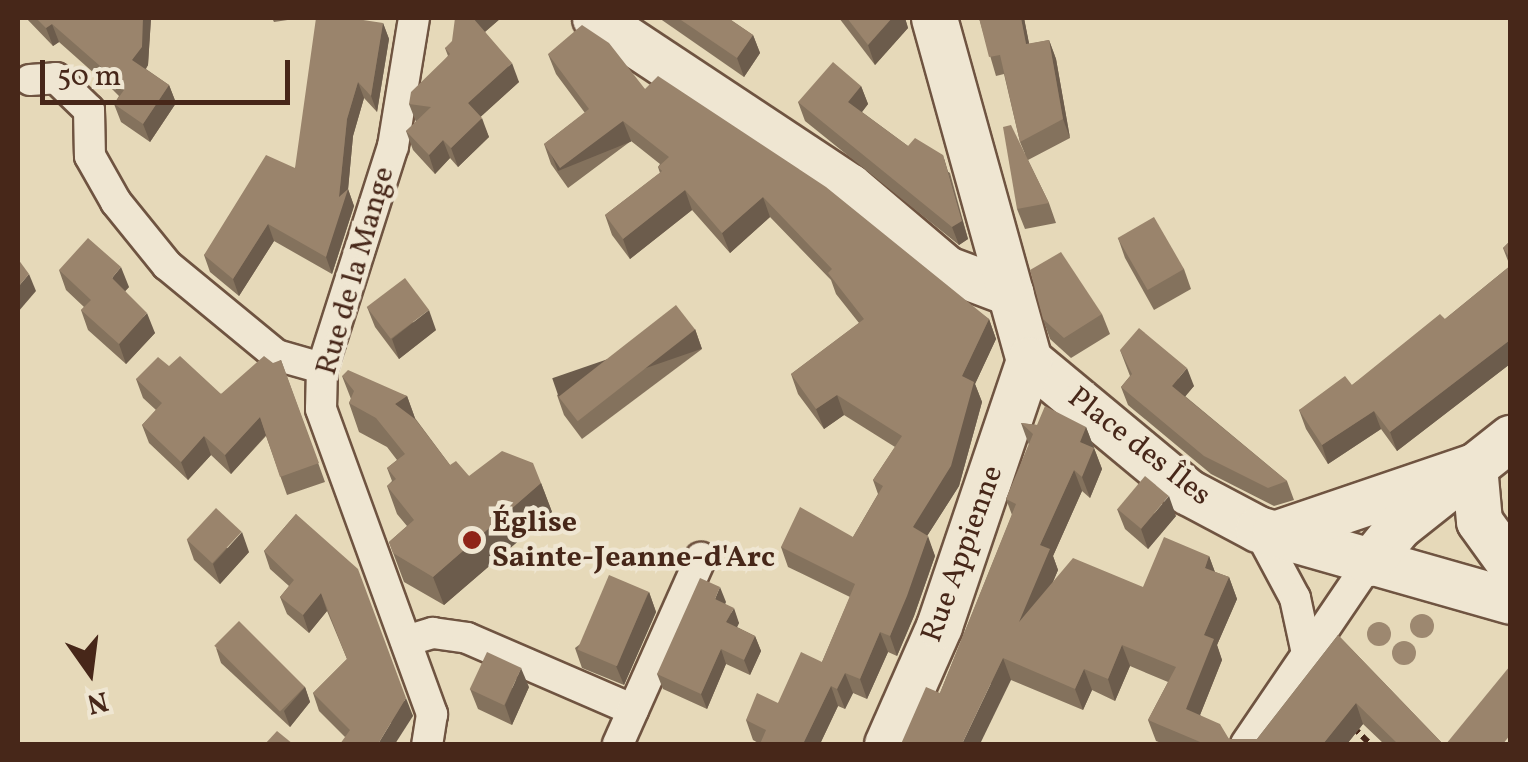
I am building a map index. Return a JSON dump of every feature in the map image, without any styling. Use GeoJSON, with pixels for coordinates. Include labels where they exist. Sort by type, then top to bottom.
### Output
{"type":"FeatureCollection","features":[{"type":"Feature","properties":{"kind":"main road"},"geometry":{"type":"LineString","coordinates":[[595,18],[850,186],[947,269],[1012,293]]}},
{"type":"Feature","properties":{"kind":"main road"},"geometry":{"type":"LineString","coordinates":[[934,18],[1028,360]]}},
{"type":"Feature","properties":{"kind":"main road","name":"Place des Îles"},"geometry":{"type":"LineString","coordinates":[[1028,360],[1188,492],[1266,532],[1510,601]]}},
{"type":"Feature","properties":{"kind":"main road","name":"Rue Appienne"},"geometry":{"type":"LineString","coordinates":[[887,744],[939,626],[1028,360]]}},
{"type":"Feature","properties":{"kind":"main road"},"geometry":{"type":"LineString","coordinates":[[1369,564],[1398,526],[1510,438]]}},
{"type":"Feature","properties":{"kind":"main road"},"geometry":{"type":"LineString","coordinates":[[1266,532],[1474,466]]}},
{"type":"Feature","properties":{"kind":"main road"},"geometry":{"type":"LineString","coordinates":[[1474,466],[1479,521],[1510,564]]}},
{"type":"Feature","properties":{"kind":"street","name":"Rue de la Mange"},"geometry":{"type":"LineString","coordinates":[[414,18],[394,146],[322,368],[321,409],[432,714],[427,744]]}},
{"type":"Feature","properties":{"kind":"street"},"geometry":{"type":"LineString","coordinates":[[30,80],[56,78],[89,110],[90,156],[116,202],[166,265],[276,355],[322,368]]}},
{"type":"Feature","properties":{"kind":"street"},"geometry":{"type":"LineString","coordinates":[[1266,532],[1295,598],[1308,658]]}},
{"type":"Feature","properties":{"kind":"street"},"geometry":{"type":"LineString","coordinates":[[618,744],[701,558]]}},
{"type":"Feature","properties":{"kind":"street"},"geometry":{"type":"LineString","coordinates":[[1246,744],[1369,564]]}},
{"type":"Feature","properties":{"kind":"street"},"geometry":{"type":"LineString","coordinates":[[406,641],[433,633],[467,638],[634,710]]}},
{"type":"Feature","properties":{"kind":"path"},"geometry":{"type":"LineString","coordinates":[[1346,721],[1370,744]]}},
{"type":"Feature","properties":{"kind":"building"},"geometry":{"type":"Polygon","coordinates":[[[36,18],[143,18],[142,47],[132,60],[169,85],[143,124],[114,104],[124,90],[107,72],[52,24],[46,28],[36,18]]]}},
{"type":"Feature","properties":{"kind":"building"},"geometry":{"type":"Polygon","coordinates":[[[316,18],[383,23],[371,96],[358,82],[347,119],[339,197],[348,189],[326,257],[268,224],[233,279],[204,255],[266,155],[295,168],[316,18]]]}},
{"type":"Feature","properties":{"kind":"building"},"geometry":{"type":"Polygon","coordinates":[[[455,18],[473,18],[512,63],[468,103],[482,118],[451,148],[443,140],[429,155],[406,131],[431,107],[409,104],[411,92],[450,54],[445,48],[452,41],[455,18]]]}},
{"type":"Feature","properties":{"kind":"building"},"geometry":{"type":"Polygon","coordinates":[[[678,18],[728,18],[753,35],[737,58],[678,18]]]}},
{"type":"Feature","properties":{"kind":"building"},"geometry":{"type":"Polygon","coordinates":[[[847,18],[892,18],[868,45],[847,18]]]}},
{"type":"Feature","properties":{"kind":"building"},"geometry":{"type":"Polygon","coordinates":[[[979,18],[1021,18],[1026,44],[1049,40],[1063,119],[1020,142],[1000,55],[989,57],[979,18]]]}},
{"type":"Feature","properties":{"kind":"building"},"geometry":{"type":"Polygon","coordinates":[[[582,25],[609,43],[645,89],[658,76],[826,187],[989,319],[962,376],[974,382],[951,466],[913,527],[928,536],[890,636],[880,632],[860,679],[845,673],[837,689],[831,686],[803,744],[760,744],[766,730],[746,720],[757,693],[778,703],[801,652],[822,662],[855,584],[781,547],[800,507],[853,537],[883,486],[873,480],[902,436],[837,395],[816,409],[791,374],[864,319],[828,273],[832,269],[763,197],[722,233],[685,190],[623,239],[605,215],[662,171],[658,167],[669,157],[623,121],[560,168],[544,144],[589,109],[548,54],[582,25]]]}},
{"type":"Feature","properties":{"kind":"building"},"geometry":{"type":"Polygon","coordinates":[[[833,62],[861,86],[848,102],[908,146],[915,138],[943,155],[962,221],[952,227],[798,102],[833,62]]]}},
{"type":"Feature","properties":{"kind":"building"},"geometry":{"type":"Polygon","coordinates":[[[1011,125],[1049,203],[1017,209],[1003,127],[1011,125]]]}},
{"type":"Feature","properties":{"kind":"building"},"geometry":{"type":"Polygon","coordinates":[[[1154,217],[1184,269],[1148,290],[1118,238],[1154,217]]]}},
{"type":"Feature","properties":{"kind":"building"},"geometry":{"type":"Polygon","coordinates":[[[88,238],[121,267],[112,278],[147,313],[119,344],[81,310],[91,300],[59,270],[88,238]]]}},
{"type":"Feature","properties":{"kind":"building"},"geometry":{"type":"Polygon","coordinates":[[[1061,252],[1102,314],[1064,338],[1043,319],[1030,270],[1061,252]]]}},
{"type":"Feature","properties":{"kind":"building"},"geometry":{"type":"Polygon","coordinates":[[[18,259],[29,274],[18,287],[18,259]]]}},
{"type":"Feature","properties":{"kind":"building"},"geometry":{"type":"Polygon","coordinates":[[[1510,266],[1510,340],[1390,432],[1374,411],[1322,445],[1299,410],[1345,376],[1352,385],[1440,314],[1445,319],[1510,266]]]}},
{"type":"Feature","properties":{"kind":"building"},"geometry":{"type":"Polygon","coordinates":[[[405,278],[429,310],[391,339],[367,307],[405,278]]]}},
{"type":"Feature","properties":{"kind":"building"},"geometry":{"type":"Polygon","coordinates":[[[676,305],[695,329],[578,421],[559,397],[676,305]]]}},
{"type":"Feature","properties":{"kind":"building"},"geometry":{"type":"Polygon","coordinates":[[[1139,328],[1187,368],[1172,386],[1287,481],[1268,488],[1204,456],[1121,387],[1132,374],[1120,350],[1139,328]]]}},
{"type":"Feature","properties":{"kind":"building"},"geometry":{"type":"Polygon","coordinates":[[[180,356],[221,394],[264,356],[273,363],[281,360],[319,463],[280,477],[260,417],[225,455],[204,436],[181,462],[142,425],[162,403],[136,379],[158,357],[169,366],[180,356]]]}},
{"type":"Feature","properties":{"kind":"building"},"geometry":{"type":"Polygon","coordinates":[[[348,370],[407,396],[395,404],[415,419],[450,465],[456,461],[469,476],[502,451],[533,463],[541,483],[433,577],[393,553],[389,542],[414,520],[387,486],[396,479],[387,468],[405,454],[376,418],[349,403],[354,391],[342,376],[348,370]]]}},
{"type":"Feature","properties":{"kind":"building"},"geometry":{"type":"Polygon","coordinates":[[[1045,406],[1086,427],[1080,442],[1094,448],[1082,477],[1074,470],[1040,545],[1050,549],[1019,622],[1073,558],[1143,587],[1164,537],[1209,556],[1205,568],[1229,577],[1204,635],[1214,639],[1186,709],[1220,724],[1229,739],[1257,739],[1338,635],[1443,744],[1398,744],[1356,703],[1323,744],[1205,744],[1148,720],[1176,667],[1122,645],[1108,679],[1084,669],[1075,689],[1003,658],[962,744],[901,744],[926,687],[940,693],[1016,504],[1006,499],[1033,434],[1021,423],[1037,425],[1045,406]]]}},
{"type":"Feature","properties":{"kind":"building"},"geometry":{"type":"Polygon","coordinates":[[[1145,476],[1169,496],[1141,529],[1117,509],[1145,476]]]}},
{"type":"Feature","properties":{"kind":"building"},"geometry":{"type":"Polygon","coordinates":[[[216,508],[242,532],[212,563],[187,539],[216,508]]]}},
{"type":"Feature","properties":{"kind":"building"},"geometry":{"type":"Polygon","coordinates":[[[296,514],[358,569],[406,698],[378,744],[340,744],[350,730],[313,693],[347,659],[321,593],[303,615],[280,597],[294,580],[264,551],[296,514]]]}},
{"type":"Feature","properties":{"kind":"building"},"geometry":{"type":"Polygon","coordinates":[[[609,575],[649,592],[617,666],[577,650],[609,575]]]}},
{"type":"Feature","properties":{"kind":"building"},"geometry":{"type":"Polygon","coordinates":[[[700,578],[720,587],[715,599],[734,608],[726,622],[755,636],[744,660],[721,649],[701,694],[657,674],[700,578]]]}},
{"type":"Feature","properties":{"kind":"building"},"geometry":{"type":"Polygon","coordinates":[[[239,621],[305,687],[280,712],[214,646],[239,621]]]}},
{"type":"Feature","properties":{"kind":"building"},"geometry":{"type":"Polygon","coordinates":[[[487,652],[521,668],[504,705],[470,689],[487,652]]]}},
{"type":"Feature","properties":{"kind":"building"},"geometry":{"type":"Polygon","coordinates":[[[1510,666],[1510,735],[1503,744],[1446,744],[1510,666]]]}},
{"type":"Feature","properties":{"kind":"building"},"geometry":{"type":"Polygon","coordinates":[[[277,731],[293,744],[265,744],[277,731]]]}},
{"type":"Feature","properties":{"kind":"place","name":"Église Sainte-Jeanne-d'Arc"},"geometry":{"type":"Point","coordinates":[472,540]}}]}
